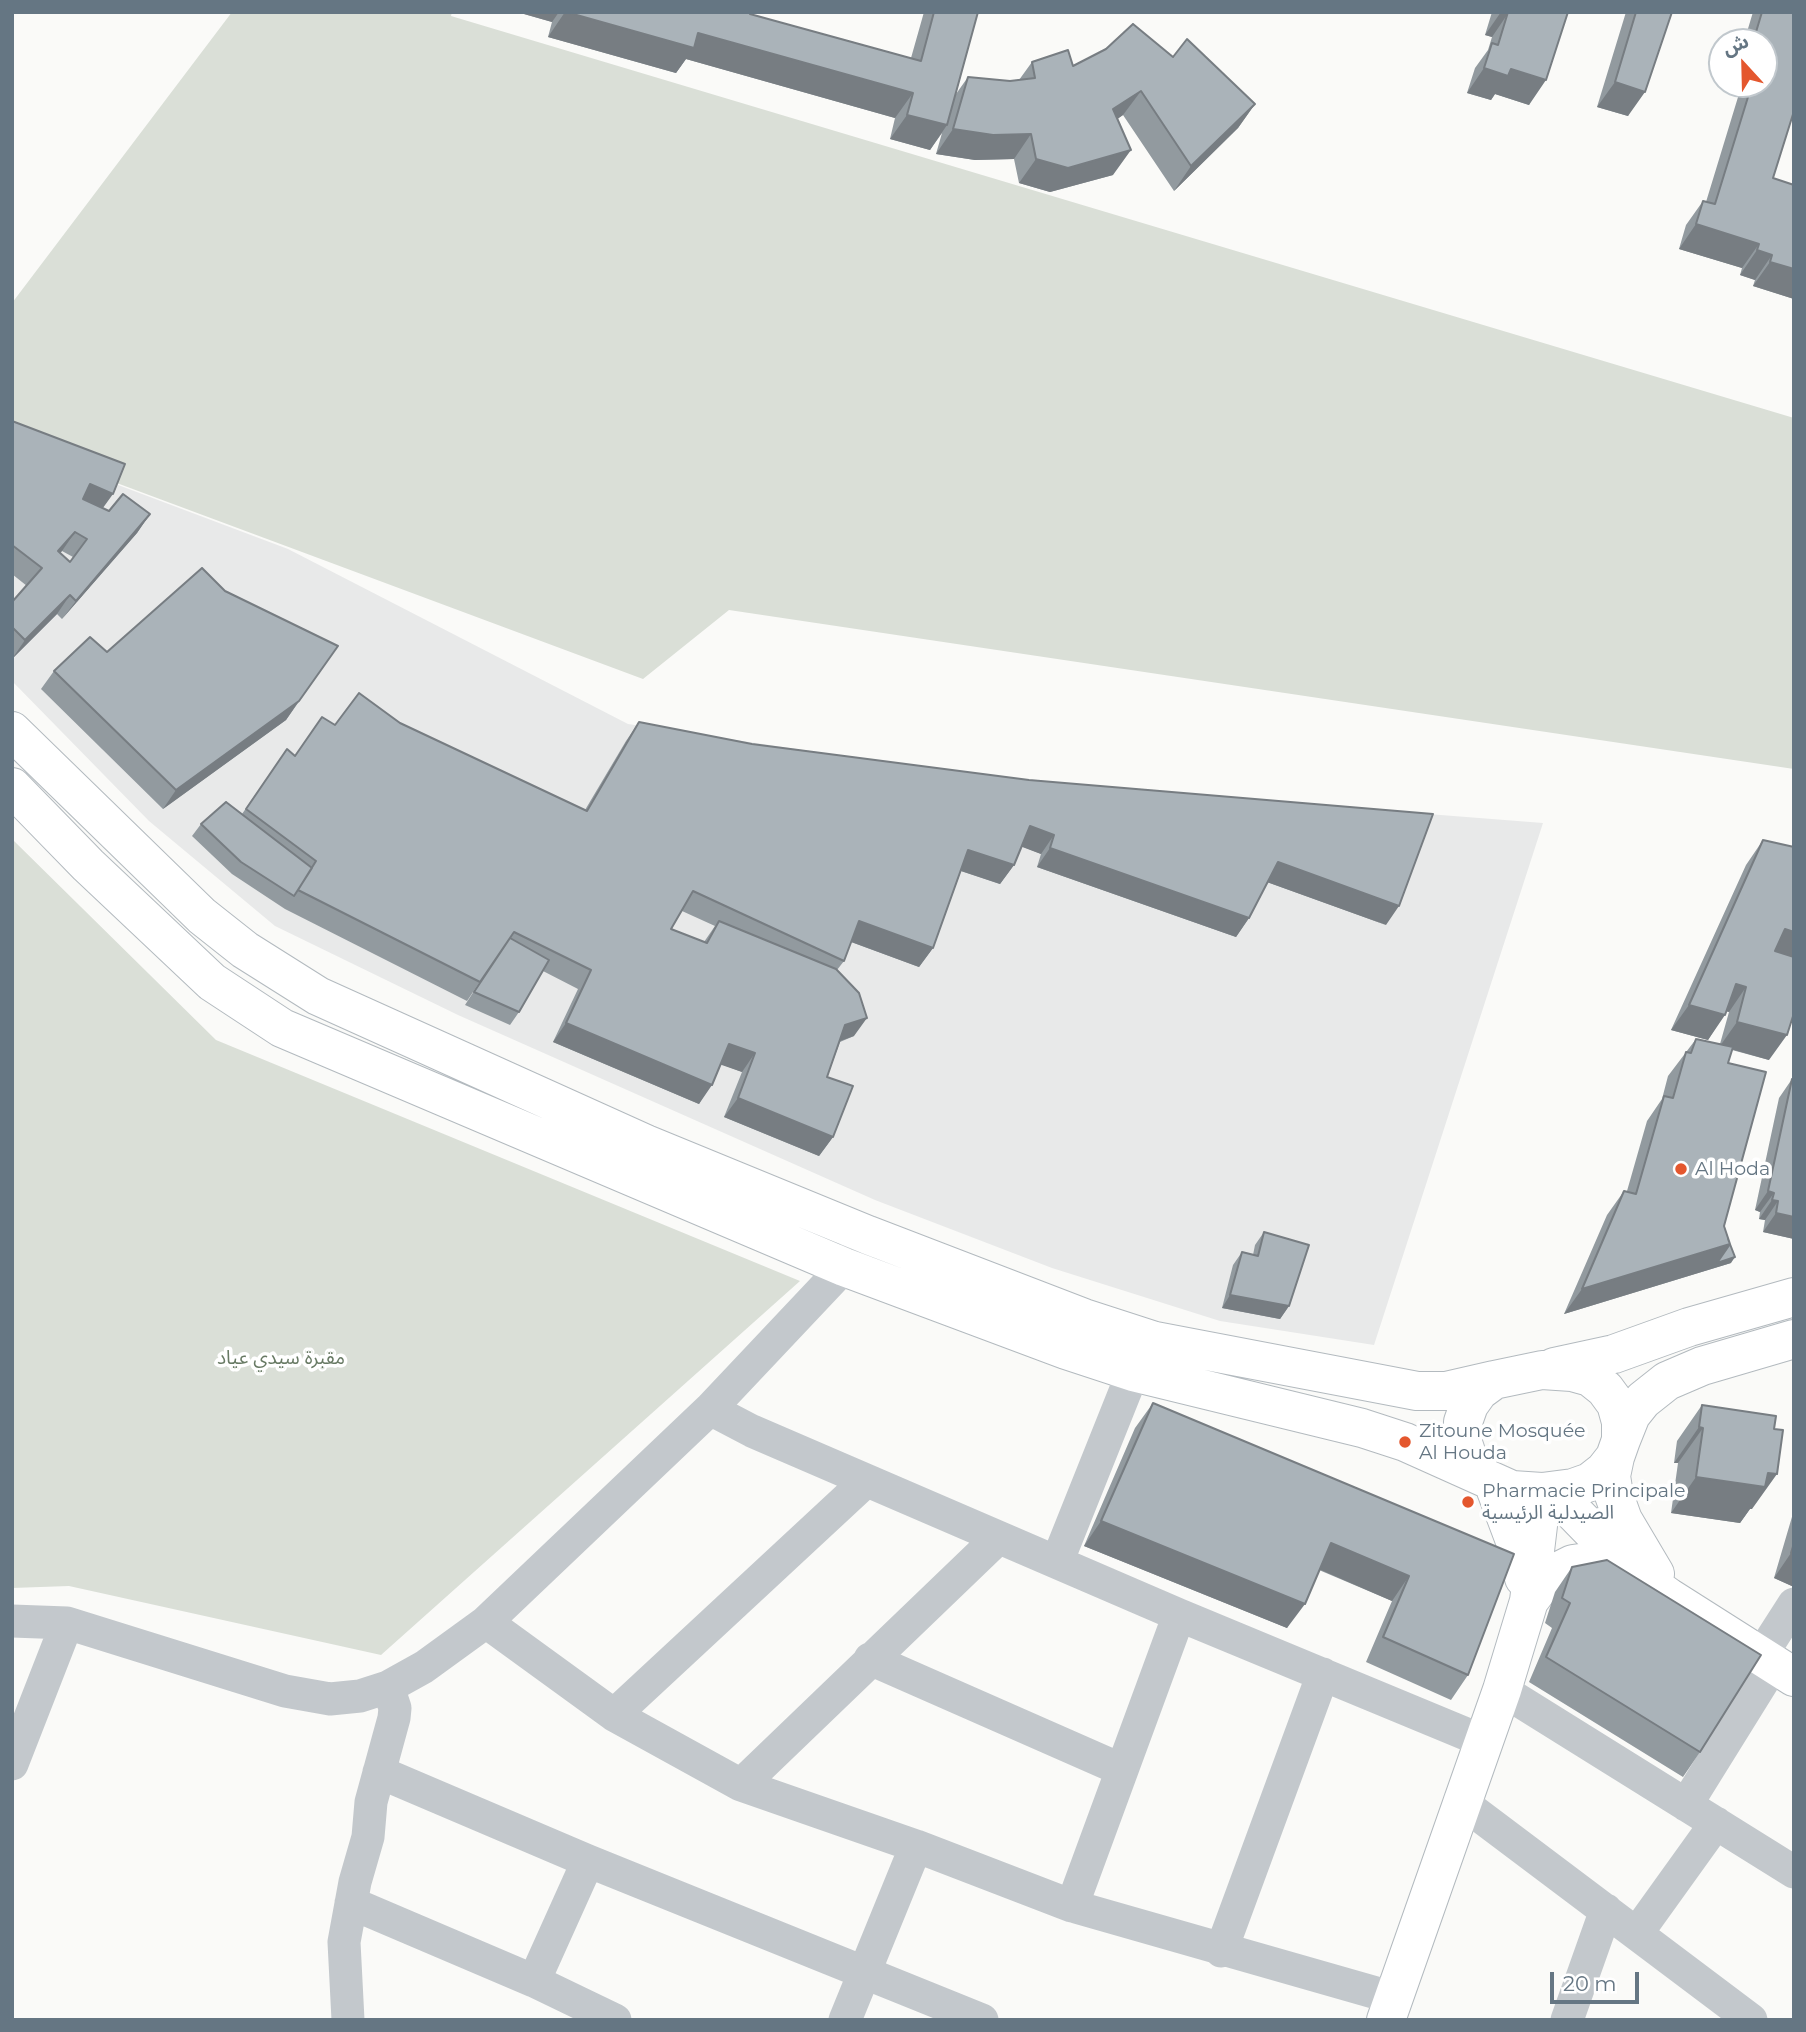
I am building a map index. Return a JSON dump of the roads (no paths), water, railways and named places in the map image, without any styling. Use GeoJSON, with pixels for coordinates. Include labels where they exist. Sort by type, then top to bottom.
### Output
{"type":"FeatureCollection","features":[{"type":"Feature","properties":{"kind":"main road"},"geometry":{"type":"LineString","coordinates":[[12,731],[202,916],[245,950],[318,996],[532,1093],[869,1235],[1084,1318],[1155,1341],[1417,1391],[1446,1391],[1614,1354],[1689,1327],[1794,1297]]}},
{"type":"Feature","properties":{"kind":"main road"},"geometry":{"type":"LineString","coordinates":[[67,786],[25,801],[152,928],[212,982],[282,1028],[844,1267],[1066,1350],[1133,1371],[1362,1428],[1405,1442],[1512,1490],[1547,1492],[1590,1482],[1604,1471],[1618,1448],[1631,1415],[1643,1400],[1667,1381],[1702,1366],[1794,1339]]}},
{"type":"Feature","properties":{"kind":"main road"},"geometry":{"type":"LineString","coordinates":[[515,1129],[532,1093]]}},
{"type":"Feature","properties":{"kind":"main road"},"geometry":{"type":"LineString","coordinates":[[1542,1370],[1572,1372],[1590,1377],[1605,1389],[1616,1404],[1621,1422],[1611,1476],[1623,1520],[1668,1597]]}},
{"type":"Feature","properties":{"kind":"main road"},"geometry":{"type":"LineString","coordinates":[[1494,1380],[1479,1391],[1469,1405],[1463,1422],[1462,1440],[1468,1458],[1486,1479],[1515,1541],[1529,1601]]}},
{"type":"Feature","properties":{"kind":"main road"},"geometry":{"type":"LineString","coordinates":[[1547,1492],[1629,1569],[1775,1666]]}},
{"type":"Feature","properties":{"kind":"main road"},"geometry":{"type":"LineString","coordinates":[[1390,2009],[1460,1801],[1502,1690],[1529,1601],[1547,1492]]}},
{"type":"Feature","properties":{"kind":"main road"},"geometry":{"type":"LineString","coordinates":[[1529,1601],[1546,1577],[1573,1564],[1602,1560],[1629,1569]]}},
{"type":"Feature","properties":{"kind":"street"},"geometry":{"type":"LineString","coordinates":[[12,1621],[67,1623],[285,1691],[330,1699],[360,1696],[388,1687],[424,1667],[486,1622],[710,1409],[844,1267],[869,1235]]}},
{"type":"Feature","properties":{"kind":"street"},"geometry":{"type":"LineString","coordinates":[[1057,1562],[1133,1371]]}},
{"type":"Feature","properties":{"kind":"street"},"geometry":{"type":"LineString","coordinates":[[710,1409],[752,1432],[998,1538],[1483,1741]]}},
{"type":"Feature","properties":{"kind":"street"},"geometry":{"type":"LineString","coordinates":[[614,1714],[866,1481]]}},
{"type":"Feature","properties":{"kind":"street"},"geometry":{"type":"LineString","coordinates":[[741,1785],[998,1538]]}},
{"type":"Feature","properties":{"kind":"street"},"geometry":{"type":"LineString","coordinates":[[1686,1804],[1775,1666],[1794,1604]]}},
{"type":"Feature","properties":{"kind":"street"},"geometry":{"type":"LineString","coordinates":[[1072,1906],[1120,1769],[1179,1615]]}},
{"type":"Feature","properties":{"kind":"street"},"geometry":{"type":"LineString","coordinates":[[486,1622],[614,1714],[741,1785],[916,1846],[1072,1906],[1221,1951],[1390,2009]]}},
{"type":"Feature","properties":{"kind":"street"},"geometry":{"type":"LineString","coordinates":[[12,1764],[67,1623]]}},
{"type":"Feature","properties":{"kind":"street"},"geometry":{"type":"LineString","coordinates":[[870,1659],[1120,1769]]}},
{"type":"Feature","properties":{"kind":"street"},"geometry":{"type":"LineString","coordinates":[[1221,1951],[1323,1674]]}},
{"type":"Feature","properties":{"kind":"street"},"geometry":{"type":"LineString","coordinates":[[348,2020],[344,1942],[368,1837],[379,1772],[394,1718],[395,1708],[388,1687]]}},
{"type":"Feature","properties":{"kind":"street"},"geometry":{"type":"LineString","coordinates":[[1502,1690],[1794,1872]]}},
{"type":"Feature","properties":{"kind":"street"},"geometry":{"type":"LineString","coordinates":[[379,1772],[588,1861],[982,2020]]}},
{"type":"Feature","properties":{"kind":"street"},"geometry":{"type":"LineString","coordinates":[[1460,1801],[1637,1933],[1714,2008],[1751,2020]]}},
{"type":"Feature","properties":{"kind":"street"},"geometry":{"type":"LineString","coordinates":[[1637,1933],[1716,1823]]}},
{"type":"Feature","properties":{"kind":"street"},"geometry":{"type":"LineString","coordinates":[[845,2020],[916,1846]]}},
{"type":"Feature","properties":{"kind":"street"},"geometry":{"type":"LineString","coordinates":[[534,1982],[588,1861]]}},
{"type":"Feature","properties":{"kind":"street"},"geometry":{"type":"LineString","coordinates":[[351,1903],[615,2020]]}},
{"type":"Feature","properties":{"kind":"street"},"geometry":{"type":"LineString","coordinates":[[1567,2020],[1606,1910]]}},
{"type":"Feature","properties":{"kind":"place","name":"Al Hoda"},"geometry":{"type":"Point","coordinates":[1681,1169]}},
{"type":"Feature","properties":{"kind":"place","name":"Zitoune Mosquée Al Houda"},"geometry":{"type":"Point","coordinates":[1405,1442]}},
{"type":"Feature","properties":{"kind":"place","name":"Pharmacie Principale الصيدلية الرئيسية"},"geometry":{"type":"Point","coordinates":[1468,1502]}},
{"type":"Feature","properties":{"kind":"park label","name":"مقبرة سيدي عياد"},"geometry":{"type":"Point","coordinates":[281,1358]}}]}
